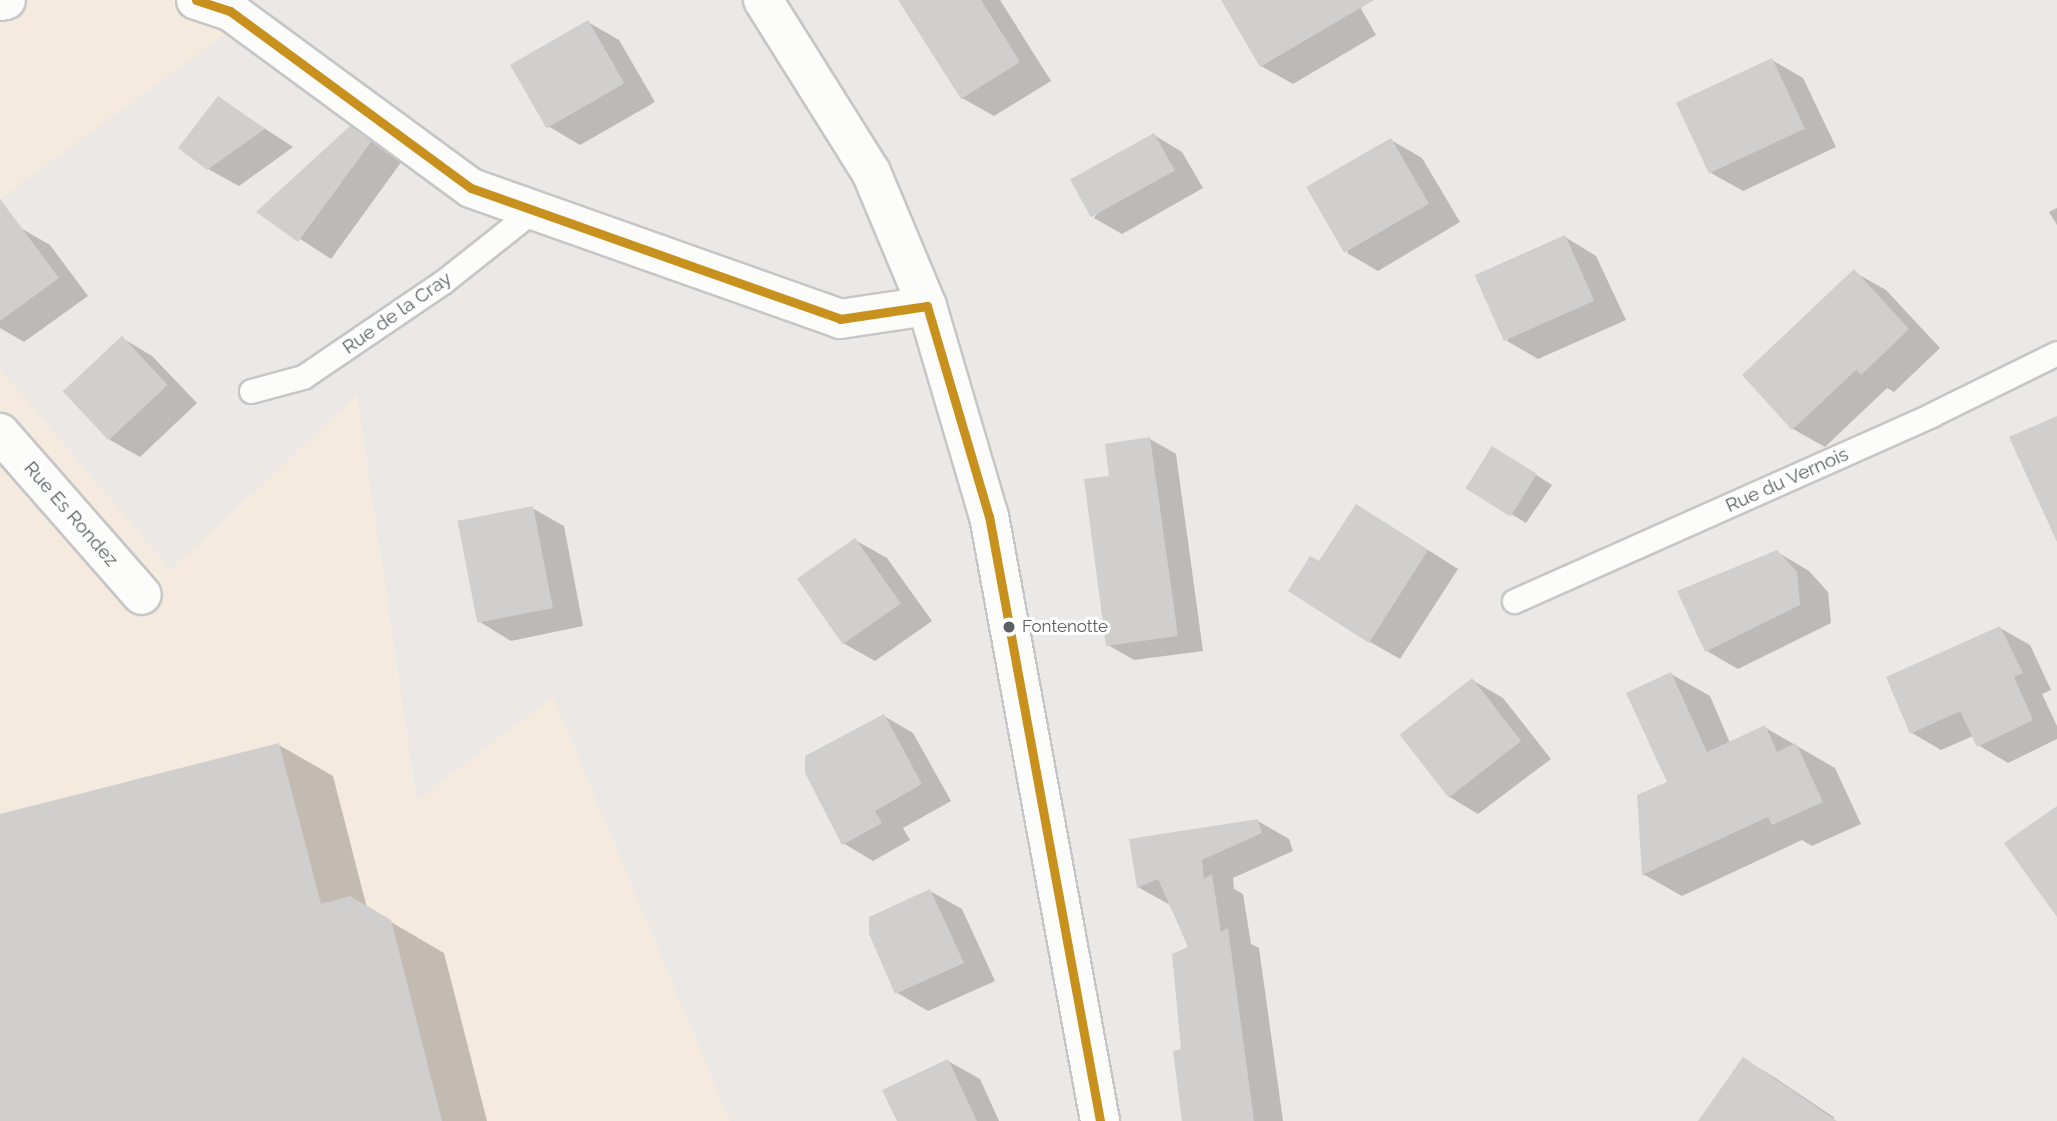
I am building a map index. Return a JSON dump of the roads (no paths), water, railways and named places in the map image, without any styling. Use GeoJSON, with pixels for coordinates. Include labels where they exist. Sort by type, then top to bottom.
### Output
{"type":"FeatureCollection","features":[{"type":"Feature","properties":{"kind":"street"},"geometry":{"type":"LineString","coordinates":[[0,1],[6,0]]}},
{"type":"Feature","properties":{"kind":"street"},"geometry":{"type":"LineString","coordinates":[[196,0],[230,11],[471,188],[531,212],[840,319],[928,306]]}},
{"type":"Feature","properties":{"kind":"street"},"geometry":{"type":"LineString","coordinates":[[763,0],[871,172],[928,306],[989,516],[1100,1121]]}},
{"type":"Feature","properties":{"kind":"street","name":"Rue Es Rondez"},"geometry":{"type":"LineString","coordinates":[[0,433],[142,595]]}},
{"type":"Feature","properties":{"kind":"lane","name":"Rue de la Cray"},"geometry":{"type":"LineString","coordinates":[[251,391],[303,377],[444,281],[531,212]]}},
{"type":"Feature","properties":{"kind":"lane","name":"Rue du Vernois"},"geometry":{"type":"LineString","coordinates":[[1514,601],[1931,415],[2057,353]]}},
{"type":"Feature","properties":{"kind":"place","name":"Fontenotte"},"geometry":{"type":"Point","coordinates":[1009,627]}}]}
